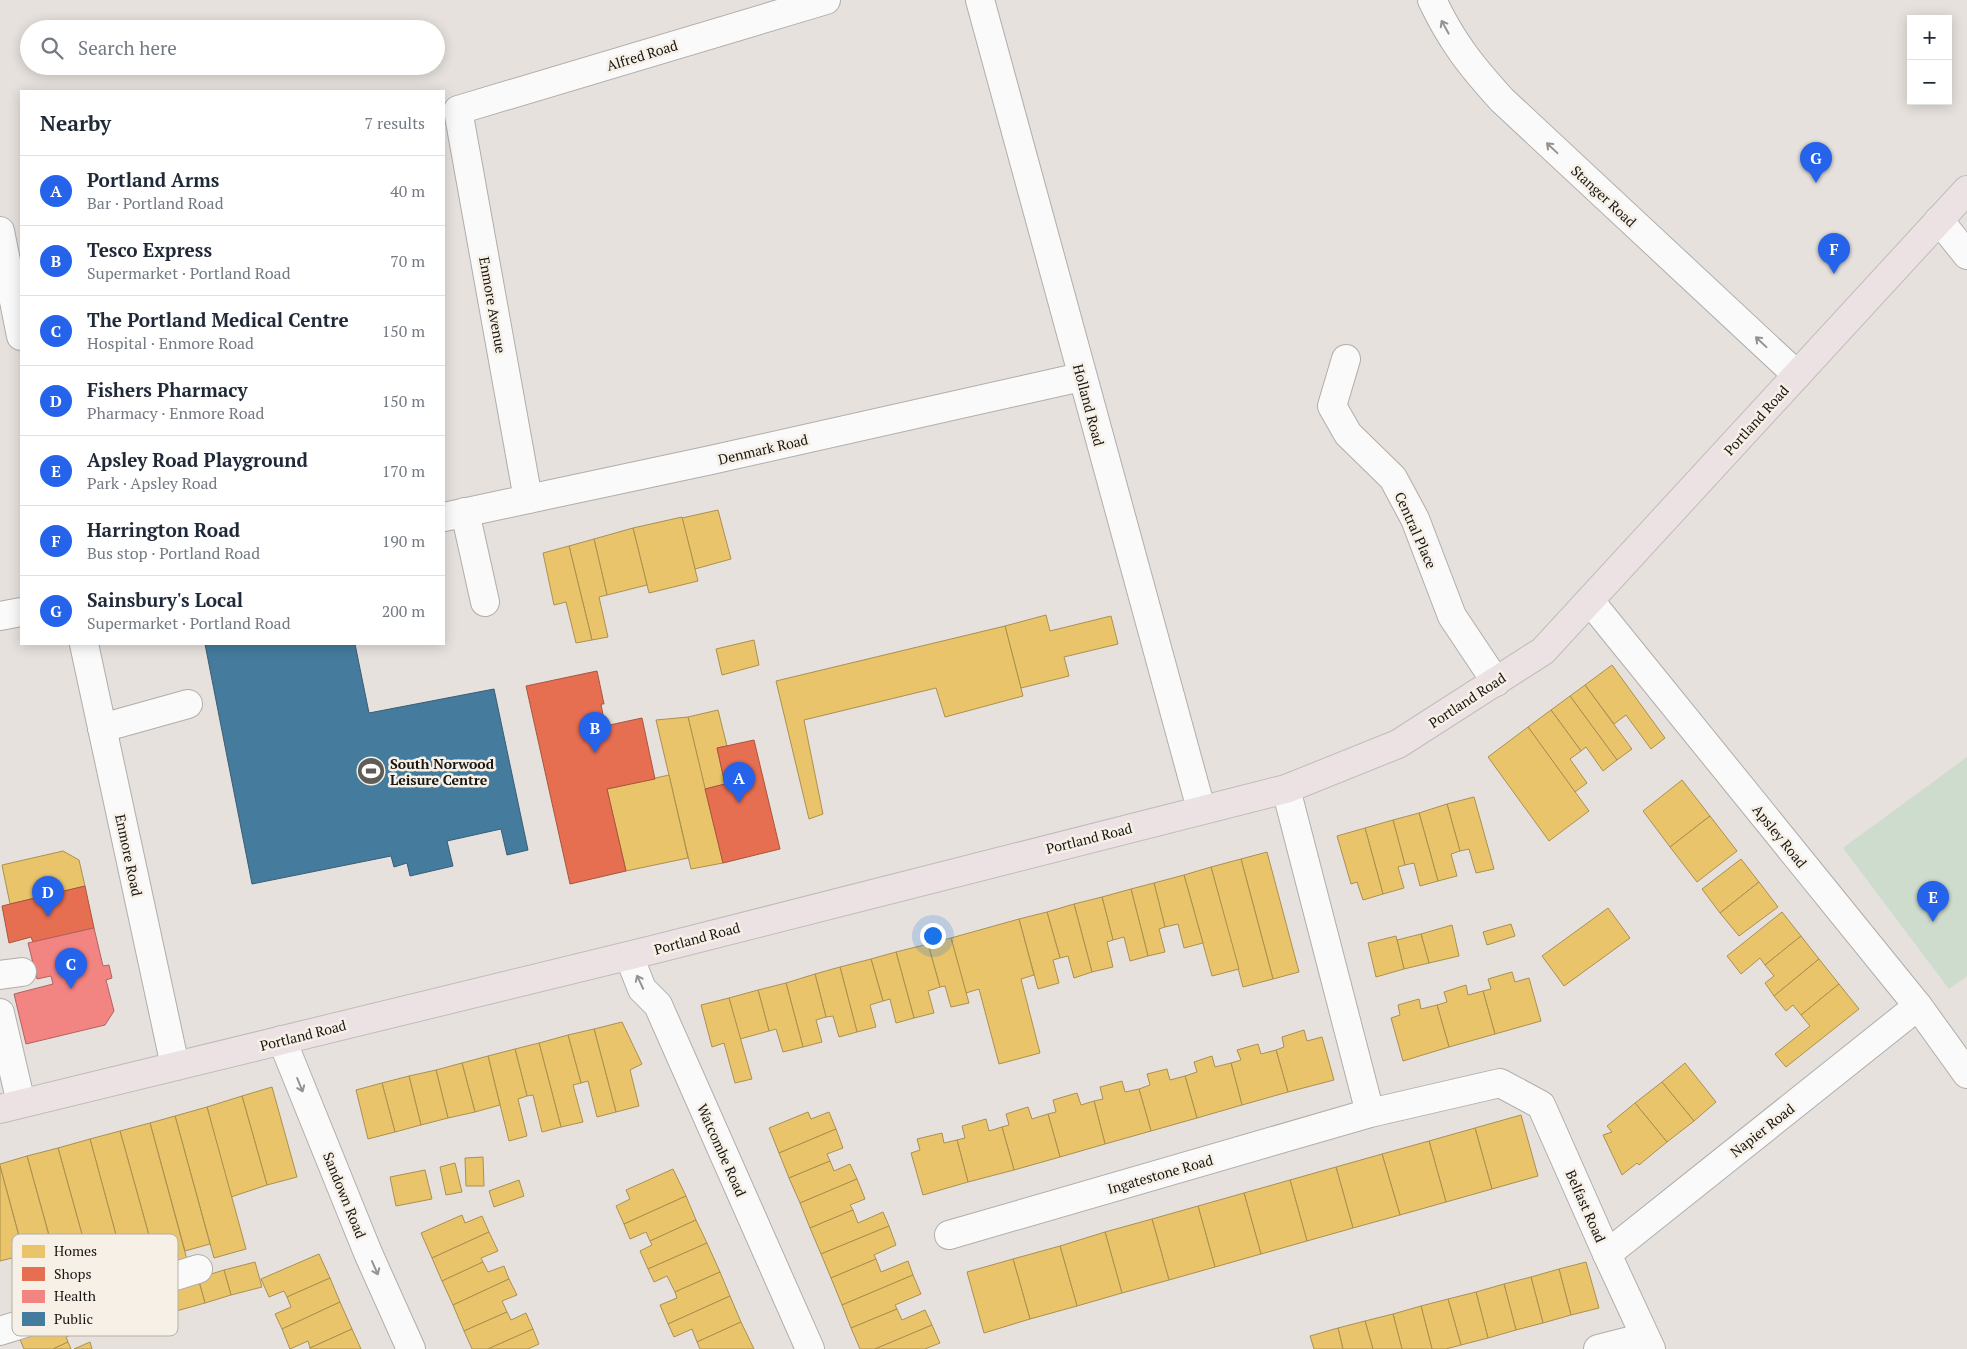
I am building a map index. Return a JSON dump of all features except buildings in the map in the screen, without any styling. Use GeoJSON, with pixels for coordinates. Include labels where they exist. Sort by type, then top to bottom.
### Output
{"type":"FeatureCollection","features":[{"type":"Feature","properties":{"kind":"main road","name":"Portland Road"},"geometry":{"type":"LineString","coordinates":[[11,1106],[629,956],[1286,788],[1398,744],[1543,651],[1967,190]]}},
{"type":"Feature","properties":{"kind":"street","name":"Alfred Road"},"geometry":{"type":"LineString","coordinates":[[458,110],[826,0]]}},
{"type":"Feature","properties":{"kind":"street","name":"Holland Road"},"geometry":{"type":"LineString","coordinates":[[980,0],[1081,377],[1201,809]]}},
{"type":"Feature","properties":{"kind":"street","name":"Stanger Road"},"geometry":{"type":"LineString","coordinates":[[1432,0],[1459,50],[1502,100],[1797,375]]}},
{"type":"Feature","properties":{"kind":"street","name":"Enmore Avenue"},"geometry":{"type":"LineString","coordinates":[[458,110],[528,499]]}},
{"type":"Feature","properties":{"kind":"street"},"geometry":{"type":"LineString","coordinates":[[1939,220],[1967,255]]}},
{"type":"Feature","properties":{"kind":"street"},"geometry":{"type":"LineString","coordinates":[[0,231],[20,331]]}},
{"type":"Feature","properties":{"kind":"street","name":"Central Place"},"geometry":{"type":"LineString","coordinates":[[1346,358],[1332,406],[1348,434],[1393,478],[1415,519],[1452,616],[1496,682]]}},
{"type":"Feature","properties":{"kind":"street","name":"Denmark Road"},"geometry":{"type":"LineString","coordinates":[[454,514],[1081,377]]}},
{"type":"Feature","properties":{"kind":"street"},"geometry":{"type":"LineString","coordinates":[[454,514],[485,602]]}},
{"type":"Feature","properties":{"kind":"street","name":"Apsley Road"},"geometry":{"type":"LineString","coordinates":[[1590,601],[1918,1006],[1967,1074]]}},
{"type":"Feature","properties":{"kind":"street"},"geometry":{"type":"LineString","coordinates":[[0,616],[20,612]]}},
{"type":"Feature","properties":{"kind":"street","name":"Enmore Road"},"geometry":{"type":"LineString","coordinates":[[84,645],[174,1066]]}},
{"type":"Feature","properties":{"kind":"street"},"geometry":{"type":"LineString","coordinates":[[102,728],[188,704]]}},
{"type":"Feature","properties":{"kind":"street"},"geometry":{"type":"LineString","coordinates":[[1286,788],[1370,1113]]}},
{"type":"Feature","properties":{"kind":"street","name":"Watcombe Road"},"geometry":{"type":"LineString","coordinates":[[629,956],[642,989],[658,1005],[810,1349]]}},
{"type":"Feature","properties":{"kind":"street","name":"Napier Road"},"geometry":{"type":"LineString","coordinates":[[1607,1254],[1918,1006]]}},
{"type":"Feature","properties":{"kind":"street"},"geometry":{"type":"LineString","coordinates":[[0,1013],[11,1106]]}},
{"type":"Feature","properties":{"kind":"street","name":"Sandown Road"},"geometry":{"type":"LineString","coordinates":[[282,1040],[368,1253],[411,1349]]}},
{"type":"Feature","properties":{"kind":"street","name":"Ingatestone Road"},"geometry":{"type":"LineString","coordinates":[[949,1235],[1370,1113],[1500,1083]]}},
{"type":"Feature","properties":{"kind":"street","name":"Belfast Road"},"geometry":{"type":"LineString","coordinates":[[1500,1083],[1542,1105],[1648,1343]]}},
{"type":"Feature","properties":{"kind":"street"},"geometry":{"type":"LineString","coordinates":[[178,1275],[198,1269]]}},
{"type":"Feature","properties":{"kind":"street"},"geometry":{"type":"LineString","coordinates":[[0,1331],[12,1327]]}},
{"type":"Feature","properties":{"kind":"street"},"geometry":{"type":"LineString","coordinates":[[1598,1349],[1648,1343]]}},
{"type":"Feature","properties":{"kind":"green space"},"geometry":{"type":"Polygon","coordinates":[[[1967,757],[1967,976],[1949,989],[1843,848],[1967,757]]]}},
{"type":"Feature","properties":{"kind":"place","name":"Sainsbury's Local"},"geometry":{"type":"Point","coordinates":[1816,183]}},
{"type":"Feature","properties":{"kind":"place","name":"Harrington Road"},"geometry":{"type":"Point","coordinates":[1834,274]}},
{"type":"Feature","properties":{"kind":"place","name":"Tesco Express"},"geometry":{"type":"Point","coordinates":[595,753]}},
{"type":"Feature","properties":{"kind":"place","name":"South Norwood Leisure Centre"},"geometry":{"type":"Point","coordinates":[371,771]}},
{"type":"Feature","properties":{"kind":"place","name":"Portland Arms"},"geometry":{"type":"Point","coordinates":[739,803]}},
{"type":"Feature","properties":{"kind":"place","name":"Fishers Pharmacy"},"geometry":{"type":"Point","coordinates":[48,917]}},
{"type":"Feature","properties":{"kind":"place","name":"Apsley Road Playground"},"geometry":{"type":"Point","coordinates":[1933,922]}},
{"type":"Feature","properties":{"kind":"place","name":"The Portland Medical Centre"},"geometry":{"type":"Point","coordinates":[71,989]}}]}
